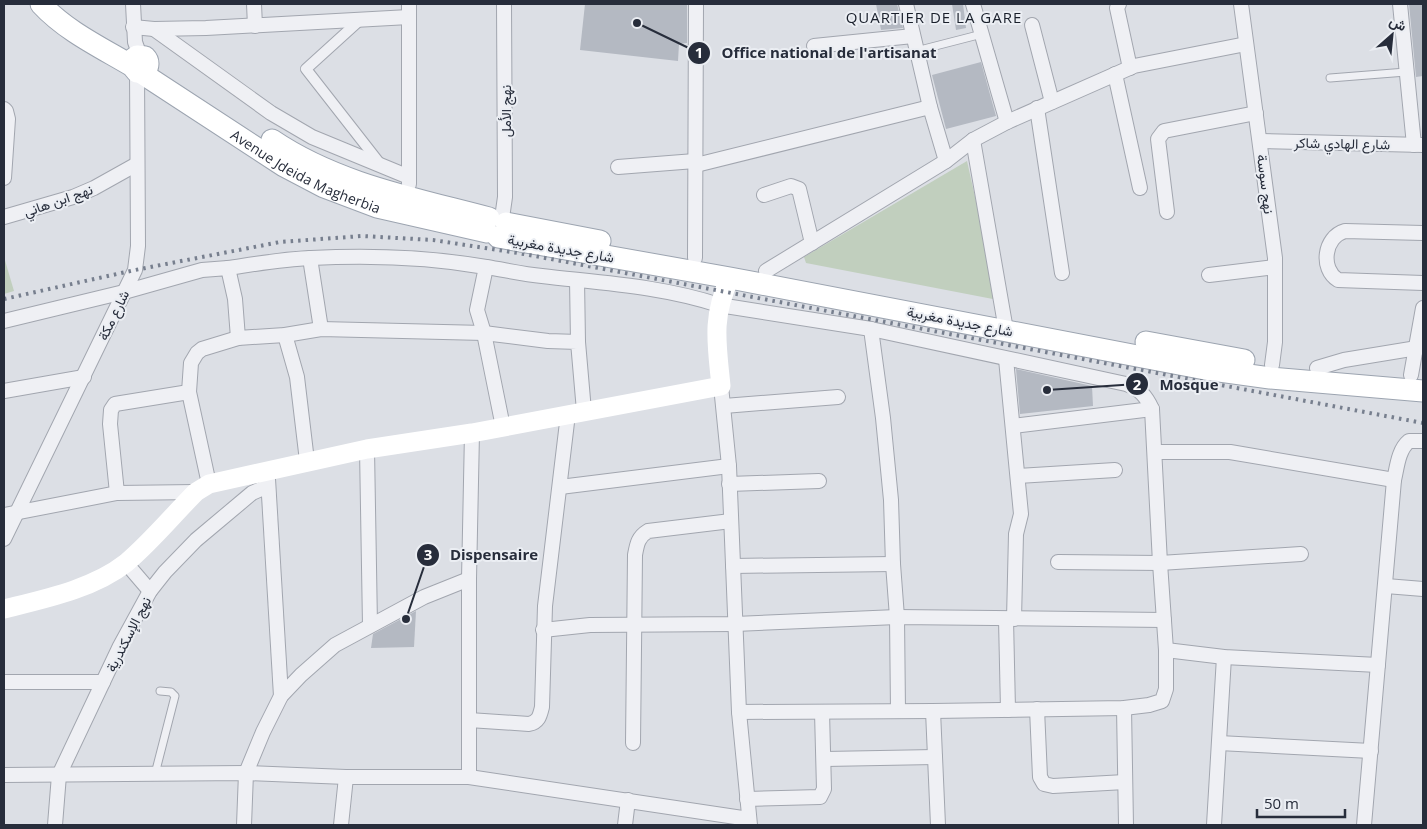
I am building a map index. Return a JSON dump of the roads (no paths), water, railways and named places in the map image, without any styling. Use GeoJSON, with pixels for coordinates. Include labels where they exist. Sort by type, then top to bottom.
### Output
{"type":"FeatureCollection","features":[{"type":"Feature","properties":{"kind":"main road","name":"Avenue Jdeida Magherbia"},"geometry":{"type":"LineString","coordinates":[[41,4],[53,17],[69,29],[139,64],[291,153],[328,172],[363,185],[409,187],[496,225]]}},
{"type":"Feature","properties":{"kind":"main road","name":"Avenue Jdeida Magherbia"},"geometry":{"type":"LineString","coordinates":[[59,4],[77,21],[284,166],[324,187],[377,207],[496,225]]}},
{"type":"Feature","properties":{"kind":"main road","name":"شارع جديدة مغربية"},"geometry":{"type":"LineString","coordinates":[[496,225],[766,271],[1005,322],[1214,370],[1270,378],[1419,381]]}},
{"type":"Feature","properties":{"kind":"main road","name":"شارع جديدة مغربية"},"geometry":{"type":"LineString","coordinates":[[496,225],[730,278],[1272,365],[1317,368],[1419,381]]}},
{"type":"Feature","properties":{"kind":"main road"},"geometry":{"type":"LineString","coordinates":[[4,608],[47,598],[81,586],[126,563],[202,488],[268,478],[307,461],[367,449],[472,433],[721,386],[716,330],[719,305],[730,278]]}},
{"type":"Feature","properties":{"kind":"street","name":"شارع مكة"},"geometry":{"type":"LineString","coordinates":[[4,539],[10,514],[84,377],[135,270],[138,246],[136,164],[139,64],[133,27],[133,4]]}},
{"type":"Feature","properties":{"kind":"street"},"geometry":{"type":"LineString","coordinates":[[254,4],[255,26]]}},
{"type":"Feature","properties":{"kind":"street","name":"نهج الأمل"},"geometry":{"type":"LineString","coordinates":[[496,225],[505,197],[504,4]]}},
{"type":"Feature","properties":{"kind":"street"},"geometry":{"type":"LineString","coordinates":[[695,258],[696,4]]}},
{"type":"Feature","properties":{"kind":"street"},"geometry":{"type":"LineString","coordinates":[[906,4],[930,107],[946,161]]}},
{"type":"Feature","properties":{"kind":"street"},"geometry":{"type":"LineString","coordinates":[[973,4],[1006,122]]}},
{"type":"Feature","properties":{"kind":"street"},"geometry":{"type":"LineString","coordinates":[[1119,4],[1117,8],[1130,68]]}},
{"type":"Feature","properties":{"kind":"street","name":"نهج سوسة"},"geometry":{"type":"LineString","coordinates":[[1241,4],[1276,267],[1275,342],[1272,365]]}},
{"type":"Feature","properties":{"kind":"street"},"geometry":{"type":"LineString","coordinates":[[1400,4],[1406,72],[1418,145]]}},
{"type":"Feature","properties":{"kind":"street"},"geometry":{"type":"LineString","coordinates":[[133,27],[154,29],[255,26],[360,20],[409,11],[409,187]]}},
{"type":"Feature","properties":{"kind":"street"},"geometry":{"type":"LineString","coordinates":[[360,20],[306,69],[382,166],[409,187]]}},
{"type":"Feature","properties":{"kind":"street"},"geometry":{"type":"LineString","coordinates":[[1032,25],[1052,102]]}},
{"type":"Feature","properties":{"kind":"street"},"geometry":{"type":"LineString","coordinates":[[154,29],[271,113],[312,137],[382,166]]}},
{"type":"Feature","properties":{"kind":"street"},"geometry":{"type":"LineString","coordinates":[[814,46],[913,36]]}},
{"type":"Feature","properties":{"kind":"street"},"geometry":{"type":"LineString","coordinates":[[766,271],[946,161],[973,140],[1006,122],[1130,68],[1246,44]]}},
{"type":"Feature","properties":{"kind":"street"},"geometry":{"type":"LineString","coordinates":[[1115,74],[1140,188]]}},
{"type":"Feature","properties":{"kind":"street"},"geometry":{"type":"LineString","coordinates":[[618,167],[696,163],[930,107]]}},
{"type":"Feature","properties":{"kind":"street"},"geometry":{"type":"LineString","coordinates":[[1037,108],[1062,273]]}},
{"type":"Feature","properties":{"kind":"street"},"geometry":{"type":"LineString","coordinates":[[4,109],[8,119],[4,178]]}},
{"type":"Feature","properties":{"kind":"street"},"geometry":{"type":"LineString","coordinates":[[1167,212],[1159,135],[1164,132],[1256,113]]}},
{"type":"Feature","properties":{"kind":"street"},"geometry":{"type":"LineString","coordinates":[[973,140],[1005,322]]}},
{"type":"Feature","properties":{"kind":"street","name":"شارع الهادي شاكر"},"geometry":{"type":"LineString","coordinates":[[1260,141],[1418,145]]}},
{"type":"Feature","properties":{"kind":"street","name":"نهج ابن هاني"},"geometry":{"type":"LineString","coordinates":[[4,217],[73,197],[94,188],[136,164]]}},
{"type":"Feature","properties":{"kind":"street"},"geometry":{"type":"LineString","coordinates":[[764,195],[791,186],[799,189],[812,243]]}},
{"type":"Feature","properties":{"kind":"street"},"geometry":{"type":"LineString","coordinates":[[1423,234],[1340,232],[1332,239],[1327,253],[1327,262],[1330,274],[1338,280],[1423,283]]}},
{"type":"Feature","properties":{"kind":"street"},"geometry":{"type":"LineString","coordinates":[[4,321],[124,292],[202,270],[310,258],[398,258],[466,264],[577,280],[658,289],[699,298],[719,305],[871,330],[1126,384],[1140,391],[1146,397],[1152,409],[1166,650],[1166,689],[1162,701],[1149,705],[1124,708],[739,712]]}},
{"type":"Feature","properties":{"kind":"street"},"geometry":{"type":"LineString","coordinates":[[310,258],[321,328]]}},
{"type":"Feature","properties":{"kind":"street"},"geometry":{"type":"LineString","coordinates":[[486,267],[477,310],[484,333],[503,427]]}},
{"type":"Feature","properties":{"kind":"street"},"geometry":{"type":"LineString","coordinates":[[1209,275],[1276,267]]}},
{"type":"Feature","properties":{"kind":"street"},"geometry":{"type":"LineString","coordinates":[[228,268],[235,299],[238,338]]}},
{"type":"Feature","properties":{"kind":"street"},"geometry":{"type":"LineString","coordinates":[[469,720],[529,724],[537,721],[540,716],[542,707],[543,630],[560,487],[576,412],[577,280]]}},
{"type":"Feature","properties":{"kind":"street"},"geometry":{"type":"LineString","coordinates":[[1419,381],[1423,308]]}},
{"type":"Feature","properties":{"kind":"street"},"geometry":{"type":"LineString","coordinates":[[10,514],[117,493],[202,488],[190,392],[191,363],[196,354],[202,349],[238,338],[285,336],[321,328],[484,333],[548,341],[578,342]]}},
{"type":"Feature","properties":{"kind":"street"},"geometry":{"type":"LineString","coordinates":[[871,330],[883,418],[891,500],[897,617],[898,711]]}},
{"type":"Feature","properties":{"kind":"street"},"geometry":{"type":"LineString","coordinates":[[285,336],[297,377],[307,461]]}},
{"type":"Feature","properties":{"kind":"street"},"geometry":{"type":"LineString","coordinates":[[1317,368],[1344,360],[1420,348]]}},
{"type":"Feature","properties":{"kind":"street"},"geometry":{"type":"LineString","coordinates":[[1006,359],[1021,514],[1016,534],[1010,619],[1008,710]]}},
{"type":"Feature","properties":{"kind":"street"},"geometry":{"type":"LineString","coordinates":[[4,391],[84,377]]}},
{"type":"Feature","properties":{"kind":"street"},"geometry":{"type":"LineString","coordinates":[[4,775],[246,773],[346,777],[469,777],[628,800],[749,822],[739,712],[729,466],[721,386]]}},
{"type":"Feature","properties":{"kind":"street"},"geometry":{"type":"LineString","coordinates":[[117,493],[110,424],[114,404],[190,392]]}},
{"type":"Feature","properties":{"kind":"street"},"geometry":{"type":"LineString","coordinates":[[724,406],[838,397]]}},
{"type":"Feature","properties":{"kind":"street"},"geometry":{"type":"LineString","coordinates":[[1013,426],[1152,409]]}},
{"type":"Feature","properties":{"kind":"street"},"geometry":{"type":"LineString","coordinates":[[469,777],[472,433]]}},
{"type":"Feature","properties":{"kind":"street"},"geometry":{"type":"LineString","coordinates":[[1364,825],[1394,480],[1405,444],[1409,441],[1423,441]]}},
{"type":"Feature","properties":{"kind":"street"},"geometry":{"type":"LineString","coordinates":[[367,449],[370,625]]}},
{"type":"Feature","properties":{"kind":"street"},"geometry":{"type":"LineString","coordinates":[[1155,452],[1230,452],[1394,480]]}},
{"type":"Feature","properties":{"kind":"street"},"geometry":{"type":"LineString","coordinates":[[560,487],[729,466]]}},
{"type":"Feature","properties":{"kind":"street"},"geometry":{"type":"LineString","coordinates":[[1018,476],[1115,470]]}},
{"type":"Feature","properties":{"kind":"street"},"geometry":{"type":"LineString","coordinates":[[268,478],[281,696]]}},
{"type":"Feature","properties":{"kind":"street","name":"نهج الإسكندرية"},"geometry":{"type":"LineString","coordinates":[[55,825],[59,775],[103,682],[150,591],[165,572],[196,540],[252,494],[268,478]]}},
{"type":"Feature","properties":{"kind":"street"},"geometry":{"type":"LineString","coordinates":[[729,484],[819,481]]}},
{"type":"Feature","properties":{"kind":"street"},"geometry":{"type":"LineString","coordinates":[[633,742],[635,554],[639,538],[648,531],[731,520]]}},
{"type":"Feature","properties":{"kind":"street"},"geometry":{"type":"LineString","coordinates":[[1058,562],[1160,563],[1301,554]]}},
{"type":"Feature","properties":{"kind":"street"},"geometry":{"type":"LineString","coordinates":[[126,563],[150,591]]}},
{"type":"Feature","properties":{"kind":"street"},"geometry":{"type":"LineString","coordinates":[[733,566],[893,564]]}},
{"type":"Feature","properties":{"kind":"street"},"geometry":{"type":"LineString","coordinates":[[244,825],[246,773],[281,696],[301,675],[335,645],[424,597],[470,579]]}},
{"type":"Feature","properties":{"kind":"street"},"geometry":{"type":"LineString","coordinates":[[1386,586],[1423,589]]}},
{"type":"Feature","properties":{"kind":"street"},"geometry":{"type":"LineString","coordinates":[[543,630],[590,625],[735,624],[897,617],[1164,620]]}},
{"type":"Feature","properties":{"kind":"street"},"geometry":{"type":"LineString","coordinates":[[1166,650],[1224,657],[1378,665]]}},
{"type":"Feature","properties":{"kind":"street"},"geometry":{"type":"LineString","coordinates":[[1214,825],[1224,657]]}},
{"type":"Feature","properties":{"kind":"street"},"geometry":{"type":"LineString","coordinates":[[4,682],[103,682]]}},
{"type":"Feature","properties":{"kind":"street"},"geometry":{"type":"LineString","coordinates":[[1124,708],[1126,825]]}},
{"type":"Feature","properties":{"kind":"street"},"geometry":{"type":"LineString","coordinates":[[1037,709],[1040,776],[1044,784],[1053,786],[1125,782]]}},
{"type":"Feature","properties":{"kind":"street"},"geometry":{"type":"LineString","coordinates":[[933,711],[938,825]]}},
{"type":"Feature","properties":{"kind":"street"},"geometry":{"type":"LineString","coordinates":[[747,799],[820,797],[824,789],[822,712]]}},
{"type":"Feature","properties":{"kind":"street"},"geometry":{"type":"LineString","coordinates":[[1219,743],[1370,750]]}},
{"type":"Feature","properties":{"kind":"street"},"geometry":{"type":"LineString","coordinates":[[824,759],[935,757]]}},
{"type":"Feature","properties":{"kind":"street"},"geometry":{"type":"LineString","coordinates":[[341,825],[346,777]]}},
{"type":"Feature","properties":{"kind":"street"},"geometry":{"type":"LineString","coordinates":[[625,825],[628,800]]}},
{"type":"Feature","properties":{"kind":"lane"},"geometry":{"type":"LineString","coordinates":[[916,51],[982,34]]}},
{"type":"Feature","properties":{"kind":"lane"},"geometry":{"type":"LineString","coordinates":[[1330,78],[1406,72]]}},
{"type":"Feature","properties":{"kind":"lane"},"geometry":{"type":"LineString","coordinates":[[155,774],[175,696],[171,692],[160,691]]}},
{"type":"Feature","properties":{"kind":"railway"},"geometry":{"type":"LineString","coordinates":[[4,299],[135,270],[280,242],[362,236],[433,240],[524,254],[1423,423]]}},
{"type":"Feature","properties":{"kind":"place","name":"Office national de l'artisanat"},"geometry":{"type":"Point","coordinates":[637,23]}},
{"type":"Feature","properties":{"kind":"place","name":"Mosque"},"geometry":{"type":"Point","coordinates":[1047,390]}},
{"type":"Feature","properties":{"kind":"place","name":"Dispensaire"},"geometry":{"type":"Point","coordinates":[406,619]}},
{"type":"Feature","properties":{"kind":"district","name":"QUARTIER DE LA GARE"},"geometry":{"type":"Point","coordinates":[934,17]}}]}
